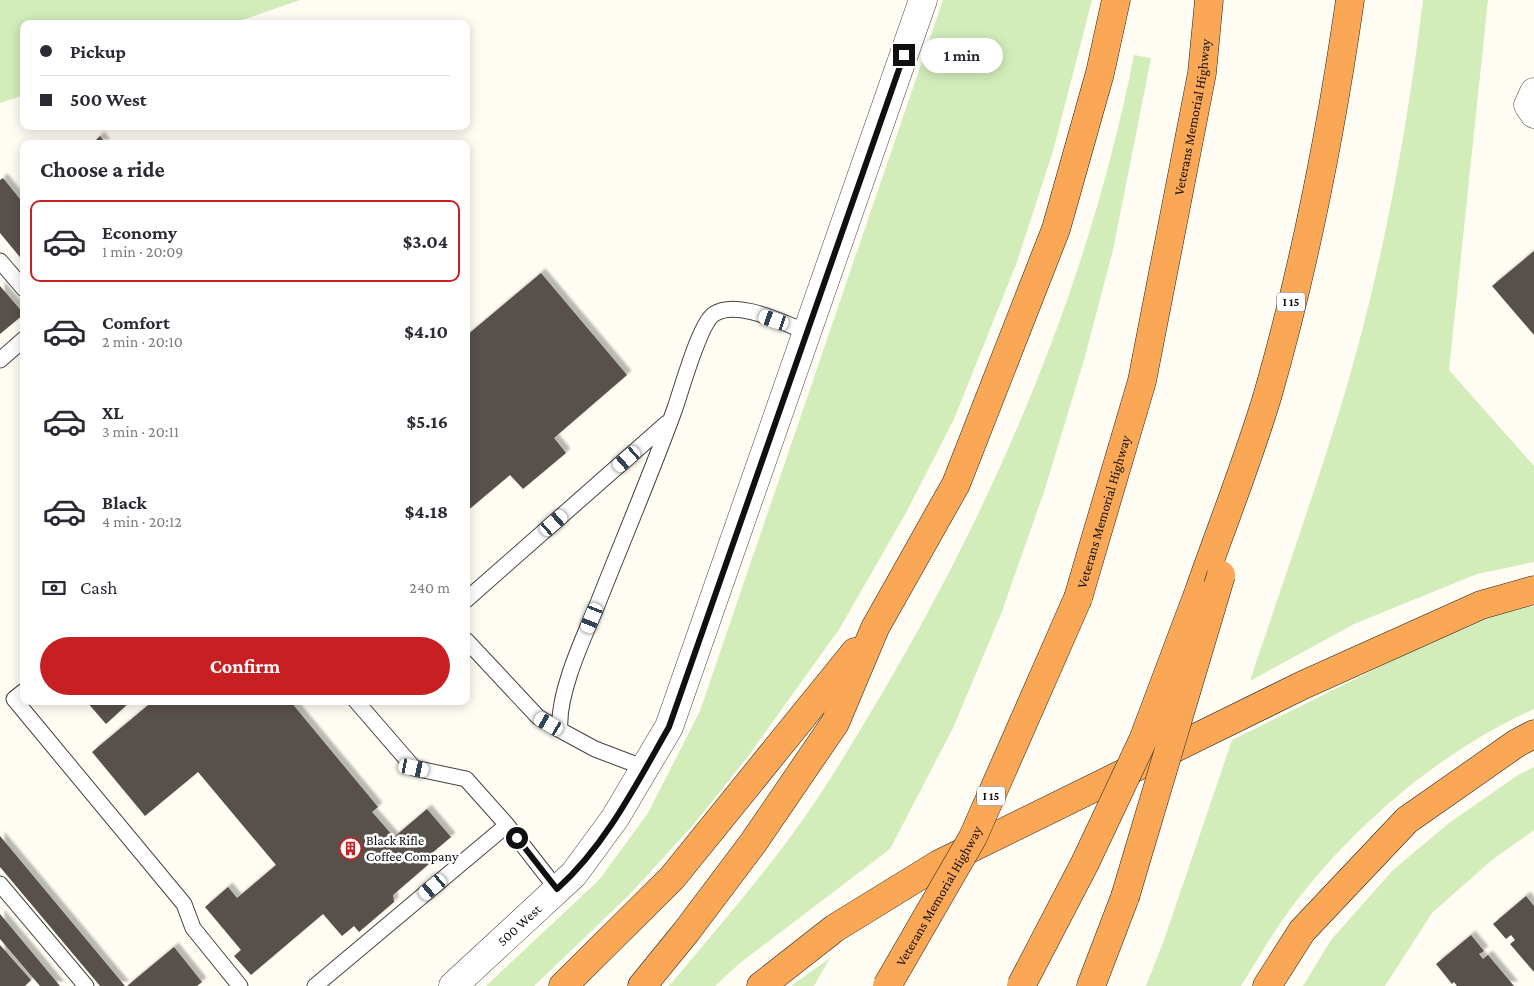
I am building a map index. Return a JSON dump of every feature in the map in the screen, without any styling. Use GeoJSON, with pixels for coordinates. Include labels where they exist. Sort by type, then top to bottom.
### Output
{"type":"FeatureCollection","features":[{"type":"Feature","properties":{"kind":"highway"},"geometry":{"type":"LineString","coordinates":[[642,986],[686,932],[753,843],[835,723],[874,628],[956,484],[1056,229],[1100,74],[1116,0]]}},
{"type":"Feature","properties":{"kind":"highway","name":"Veterans Memorial Highway"},"geometry":{"type":"LineString","coordinates":[[887,986],[973,837],[1078,598],[1142,381],[1202,73],[1209,0]]}},
{"type":"Feature","properties":{"kind":"highway","name":"I 15"},"geometry":{"type":"LineString","coordinates":[[1021,986],[1085,863],[1143,740],[1198,594],[1268,394],[1303,254],[1338,80],[1350,0]]}},
{"type":"Feature","properties":{"kind":"highway"},"geometry":{"type":"LineString","coordinates":[[1091,986],[1125,898],[1221,575],[1268,394]]}},
{"type":"Feature","properties":{"kind":"highway"},"geometry":{"type":"LineString","coordinates":[[761,986],[835,928],[939,864],[1303,685],[1481,605],[1534,590]]}},
{"type":"Feature","properties":{"kind":"highway"},"geometry":{"type":"LineString","coordinates":[[563,986],[672,878],[874,628]]}},
{"type":"Feature","properties":{"kind":"highway"},"geometry":{"type":"LineString","coordinates":[[1267,986],[1302,931],[1407,820],[1517,742],[1534,734]]}},
{"type":"Feature","properties":{"kind":"street","name":"500 West"},"geometry":{"type":"LineString","coordinates":[[453,986],[574,874],[615,818],[669,727],[923,0]]}},
{"type":"Feature","properties":{"kind":"lane"},"geometry":{"type":"LineString","coordinates":[[0,261],[20,284]]}},
{"type":"Feature","properties":{"kind":"lane"},"geometry":{"type":"LineString","coordinates":[[560,730],[560,707],[584,636],[670,420],[697,342],[712,315],[724,309],[741,308],[807,332]]}},
{"type":"Feature","properties":{"kind":"lane"},"geometry":{"type":"LineString","coordinates":[[0,360],[20,342]]}},
{"type":"Feature","properties":{"kind":"lane"},"geometry":{"type":"LineString","coordinates":[[470,596],[670,420]]}},
{"type":"Feature","properties":{"kind":"lane"},"geometry":{"type":"LineString","coordinates":[[470,644],[538,717],[595,749],[645,768]]}},
{"type":"Feature","properties":{"kind":"lane"},"geometry":{"type":"LineString","coordinates":[[20,694],[14,699],[184,904],[193,928],[240,986]]}},
{"type":"Feature","properties":{"kind":"lane"},"geometry":{"type":"LineString","coordinates":[[359,705],[414,768],[466,779],[507,825],[557,889]]}},
{"type":"Feature","properties":{"kind":"lane"},"geometry":{"type":"LineString","coordinates":[[315,986],[507,825]]}},
{"type":"Feature","properties":{"kind":"lane"},"geometry":{"type":"LineString","coordinates":[[0,884],[86,986]]}},
{"type":"Feature","properties":{"kind":"green space"},"geometry":{"type":"Polygon","coordinates":[[[0,0],[300,0],[242,20],[20,20],[20,96],[0,103],[0,0]]]}},
{"type":"Feature","properties":{"kind":"green space"},"geometry":{"type":"Polygon","coordinates":[[[943,0],[1092,0],[1053,151],[1017,262],[954,419],[907,511],[840,628],[746,759],[694,824],[629,895],[534,986],[486,986],[599,880],[648,813],[700,711],[943,0]]]}},
{"type":"Feature","properties":{"kind":"green space"},"geometry":{"type":"Polygon","coordinates":[[[1423,0],[1488,0],[1449,370],[1534,466],[1534,562],[1477,574],[1354,624],[1250,681],[1323,462],[1359,341],[1392,196],[1417,49],[1423,0]]]}},
{"type":"Feature","properties":{"kind":"green space"},"geometry":{"type":"Polygon","coordinates":[[[1134,55],[1151,58],[1113,250],[1084,360],[1044,492],[1001,614],[953,728],[890,849],[740,963],[715,986],[669,986],[758,879],[814,803],[891,678],[932,605],[970,530],[1006,454],[1068,298],[1094,218],[1116,137],[1134,55]]]}},
{"type":"Feature","properties":{"kind":"green space"},"geometry":{"type":"Polygon","coordinates":[[[1534,606],[1534,709],[1462,748],[1427,772],[1362,828],[1305,890],[1281,922],[1241,986],[1146,986],[1164,940],[1232,740],[1432,641],[1497,614],[1534,606]]]}},
{"type":"Feature","properties":{"kind":"green space"},"geometry":{"type":"Polygon","coordinates":[[[1534,767],[1534,830],[1492,860],[1432,913],[1385,986],[1303,986],[1331,940],[1393,870],[1449,823],[1518,775],[1534,767]]]}},
{"type":"Feature","properties":{"kind":"green space"},"geometry":{"type":"Polygon","coordinates":[[[830,958],[814,986],[791,986],[830,958]]]}},
{"type":"Feature","properties":{"kind":"building"},"geometry":{"type":"Polygon","coordinates":[[[3,178],[20,199],[20,257],[0,233],[0,180],[3,178]]]}},
{"type":"Feature","properties":{"kind":"building"},"geometry":{"type":"Polygon","coordinates":[[[1534,251],[1534,335],[1492,286],[1534,251]]]}},
{"type":"Feature","properties":{"kind":"building"},"geometry":{"type":"Polygon","coordinates":[[[541,273],[627,375],[554,438],[566,453],[523,489],[510,475],[470,509],[470,333],[541,273]]]}},
{"type":"Feature","properties":{"kind":"building"},"geometry":{"type":"Polygon","coordinates":[[[0,286],[20,309],[20,317],[0,334],[0,286]]]}},
{"type":"Feature","properties":{"kind":"building"},"geometry":{"type":"Polygon","coordinates":[[[89,705],[127,705],[106,724],[89,705]]]}},
{"type":"Feature","properties":{"kind":"building","name":"Black Rifle Coffee Company"},"geometry":{"type":"Polygon","coordinates":[[[148,705],[293,705],[378,807],[372,812],[394,837],[427,809],[451,837],[425,859],[429,864],[393,895],[394,902],[359,932],[354,926],[342,936],[323,914],[251,975],[234,956],[241,950],[205,907],[228,887],[237,898],[276,865],[198,772],[145,816],[92,752],[148,705]]]}},
{"type":"Feature","properties":{"kind":"building"},"geometry":{"type":"Polygon","coordinates":[[[0,836],[125,986],[100,986],[0,867],[0,836]]]}},
{"type":"Feature","properties":{"kind":"building"},"geometry":{"type":"Polygon","coordinates":[[[1526,896],[1534,906],[1534,972],[1510,944],[1515,940],[1511,935],[1506,939],[1493,924],[1526,896]]]}},
{"type":"Feature","properties":{"kind":"building"},"geometry":{"type":"Polygon","coordinates":[[[0,914],[60,986],[40,986],[0,939],[0,914]]]}},
{"type":"Feature","properties":{"kind":"building"},"geometry":{"type":"Polygon","coordinates":[[[1471,935],[1484,951],[1479,954],[1483,959],[1488,955],[1514,986],[1457,986],[1454,982],[1452,984],[1436,964],[1471,935]]]}},
{"type":"Feature","properties":{"kind":"building"},"geometry":{"type":"Polygon","coordinates":[[[0,945],[31,980],[25,986],[0,986],[0,945]]]}},
{"type":"Feature","properties":{"kind":"building"},"geometry":{"type":"Polygon","coordinates":[[[174,947],[202,982],[197,986],[127,986],[174,947]]]}},
{"type":"Feature","properties":{"kind":"place","name":"Black Rifle Coffee Company"},"geometry":{"type":"Point","coordinates":[350,848]}},
{"type":"Feature","properties":{"kind":"route"},"geometry":{"type":"LineString","coordinates":[[517,838],[557,889],[574,874],[615,818],[669,727],[904,55]]}}]}
